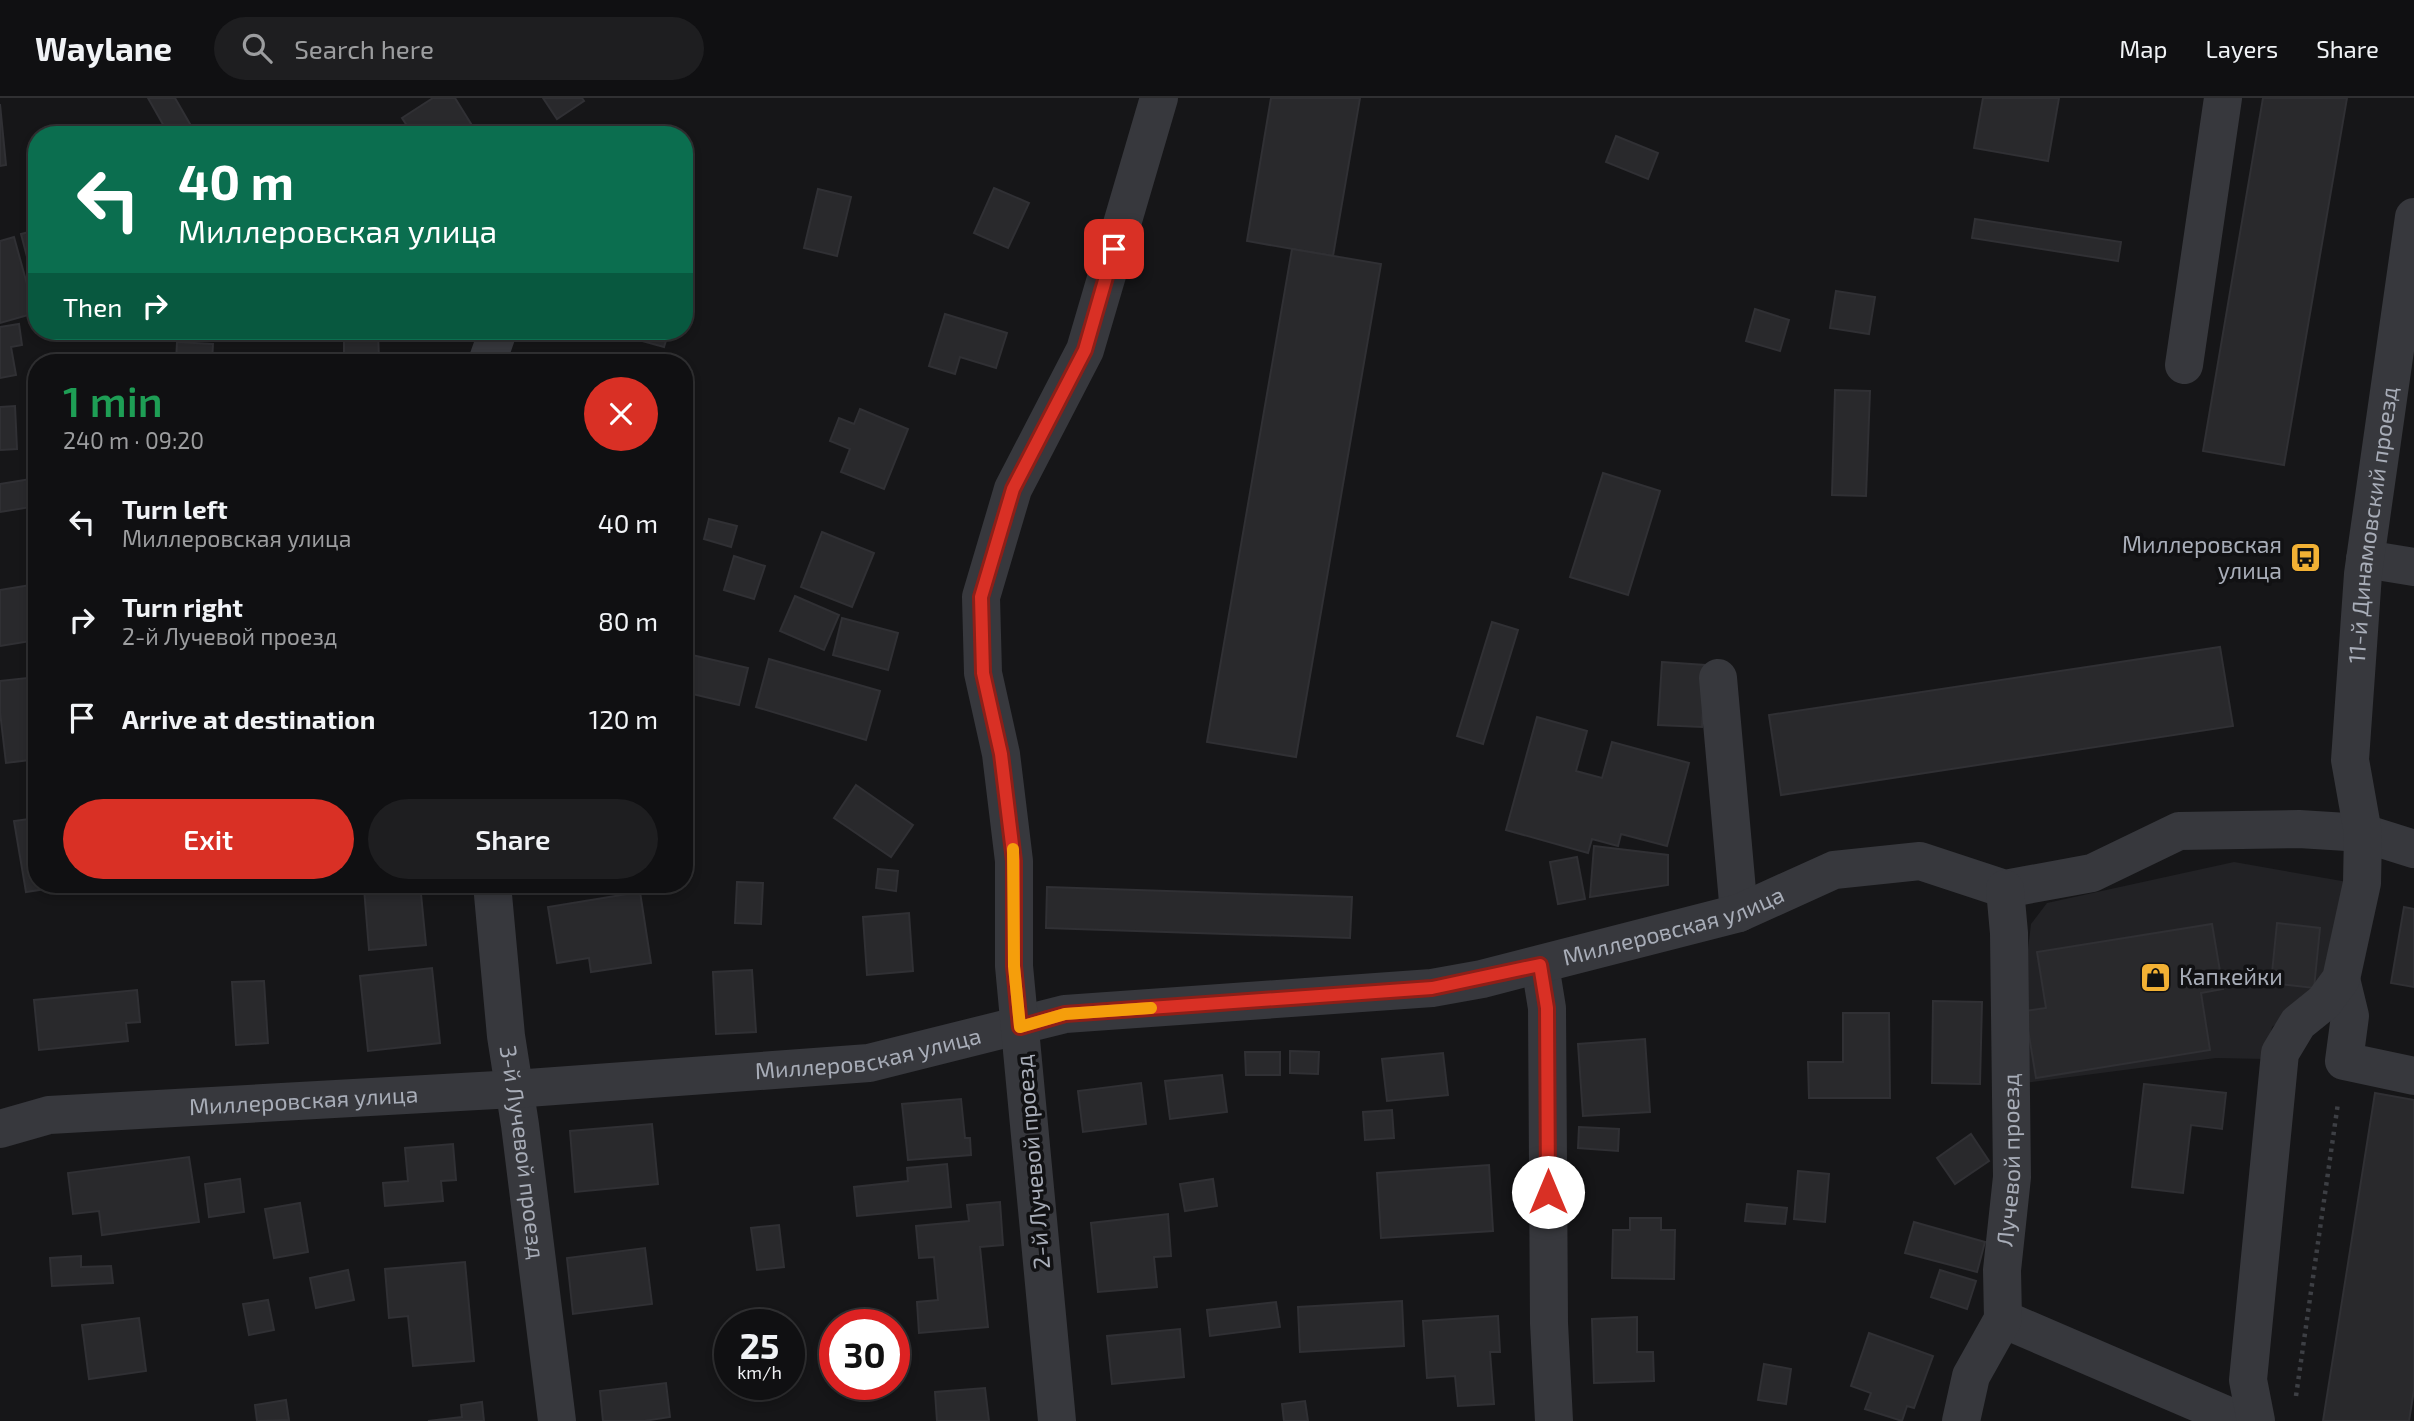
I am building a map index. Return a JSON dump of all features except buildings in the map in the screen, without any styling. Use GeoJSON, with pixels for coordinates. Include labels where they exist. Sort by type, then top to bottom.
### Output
{"type":"FeatureCollection","features":[{"type":"Feature","properties":{"kind":"street","name":"2-й Лучевой проезд"},"geometry":{"type":"LineString","coordinates":[[1057,1421],[1014,966],[1014,861],[1001,754],[983,673],[981,597],[1013,489],[1085,350],[1159,98]]}},
{"type":"Feature","properties":{"kind":"street"},"geometry":{"type":"LineString","coordinates":[[2184,365],[2223,98]]}},
{"type":"Feature","properties":{"kind":"street","name":"11-й Динамовский проезд"},"geometry":{"type":"LineString","coordinates":[[2341,979],[2362,883],[2363,833],[2350,760],[2365,559],[2414,217]]}},
{"type":"Feature","properties":{"kind":"street"},"geometry":{"type":"LineString","coordinates":[[2365,559],[2414,566]]}},
{"type":"Feature","properties":{"kind":"street"},"geometry":{"type":"LineString","coordinates":[[1718,678],[1739,913]]}},
{"type":"Feature","properties":{"kind":"street","name":"Миллеровская улица"},"geometry":{"type":"LineString","coordinates":[[0,1129],[49,1115],[514,1089],[869,1063],[1065,1014],[1432,988],[1540,965],[1739,913],[1834,870],[1920,861],[2005,888],[2092,873],[2179,831],[2299,829],[2363,833],[2414,849]]}},
{"type":"Feature","properties":{"kind":"street","name":"Лучевой проезд"},"geometry":{"type":"LineString","coordinates":[[2003,1319],[2002,1270],[2012,1177],[2009,933],[2005,888]]}},
{"type":"Feature","properties":{"kind":"street","name":"3-й Лучевой проезд"},"geometry":{"type":"LineString","coordinates":[[493,893],[506,1036],[557,1421]]}},
{"type":"Feature","properties":{"kind":"street"},"geometry":{"type":"LineString","coordinates":[[1540,965],[1547,1008],[1549,1323],[1554,1421]]}},
{"type":"Feature","properties":{"kind":"street"},"geometry":{"type":"LineString","coordinates":[[2341,979],[2350,1016],[2344,1061],[2414,1076]]}},
{"type":"Feature","properties":{"kind":"street"},"geometry":{"type":"LineString","coordinates":[[2256,1421],[2248,1380],[2280,1054],[2298,1023],[2324,1002],[2341,979]]}},
{"type":"Feature","properties":{"kind":"street"},"geometry":{"type":"LineString","coordinates":[[1961,1421],[1971,1376],[2003,1319],[2240,1421]]}},
{"type":"Feature","properties":{"kind":"path"},"geometry":{"type":"LineString","coordinates":[[2295,1407],[2344,1061]]}},
{"type":"Feature","properties":{"kind":"shaded area"},"geometry":{"type":"Polygon","coordinates":[[[2234,862],[2359,884],[2315,994],[2272,1027],[2265,1059],[2216,1058],[2017,1084],[2020,1016],[2031,924],[2047,903],[2234,862]]]}},
{"type":"Feature","properties":{"kind":"slow traffic"},"geometry":{"type":"LineString","coordinates":[[1013,849],[1014,966],[1020,1027],[1065,1014],[1151,1008]]}},
{"type":"Feature","properties":{"kind":"place","name":"Миллеровская улица"},"geometry":{"type":"Point","coordinates":[2305,558]}},
{"type":"Feature","properties":{"kind":"place","name":"Капкейки"},"geometry":{"type":"Point","coordinates":[2156,977]}},
{"type":"Feature","properties":{"kind":"route"},"geometry":{"type":"LineString","coordinates":[[1114,249],[1085,350],[1013,489],[981,597],[983,673],[1001,754],[1014,861],[1014,966],[1020,1027],[1065,1014],[1432,988],[1540,965],[1547,1008],[1548,1192]]}}]}
